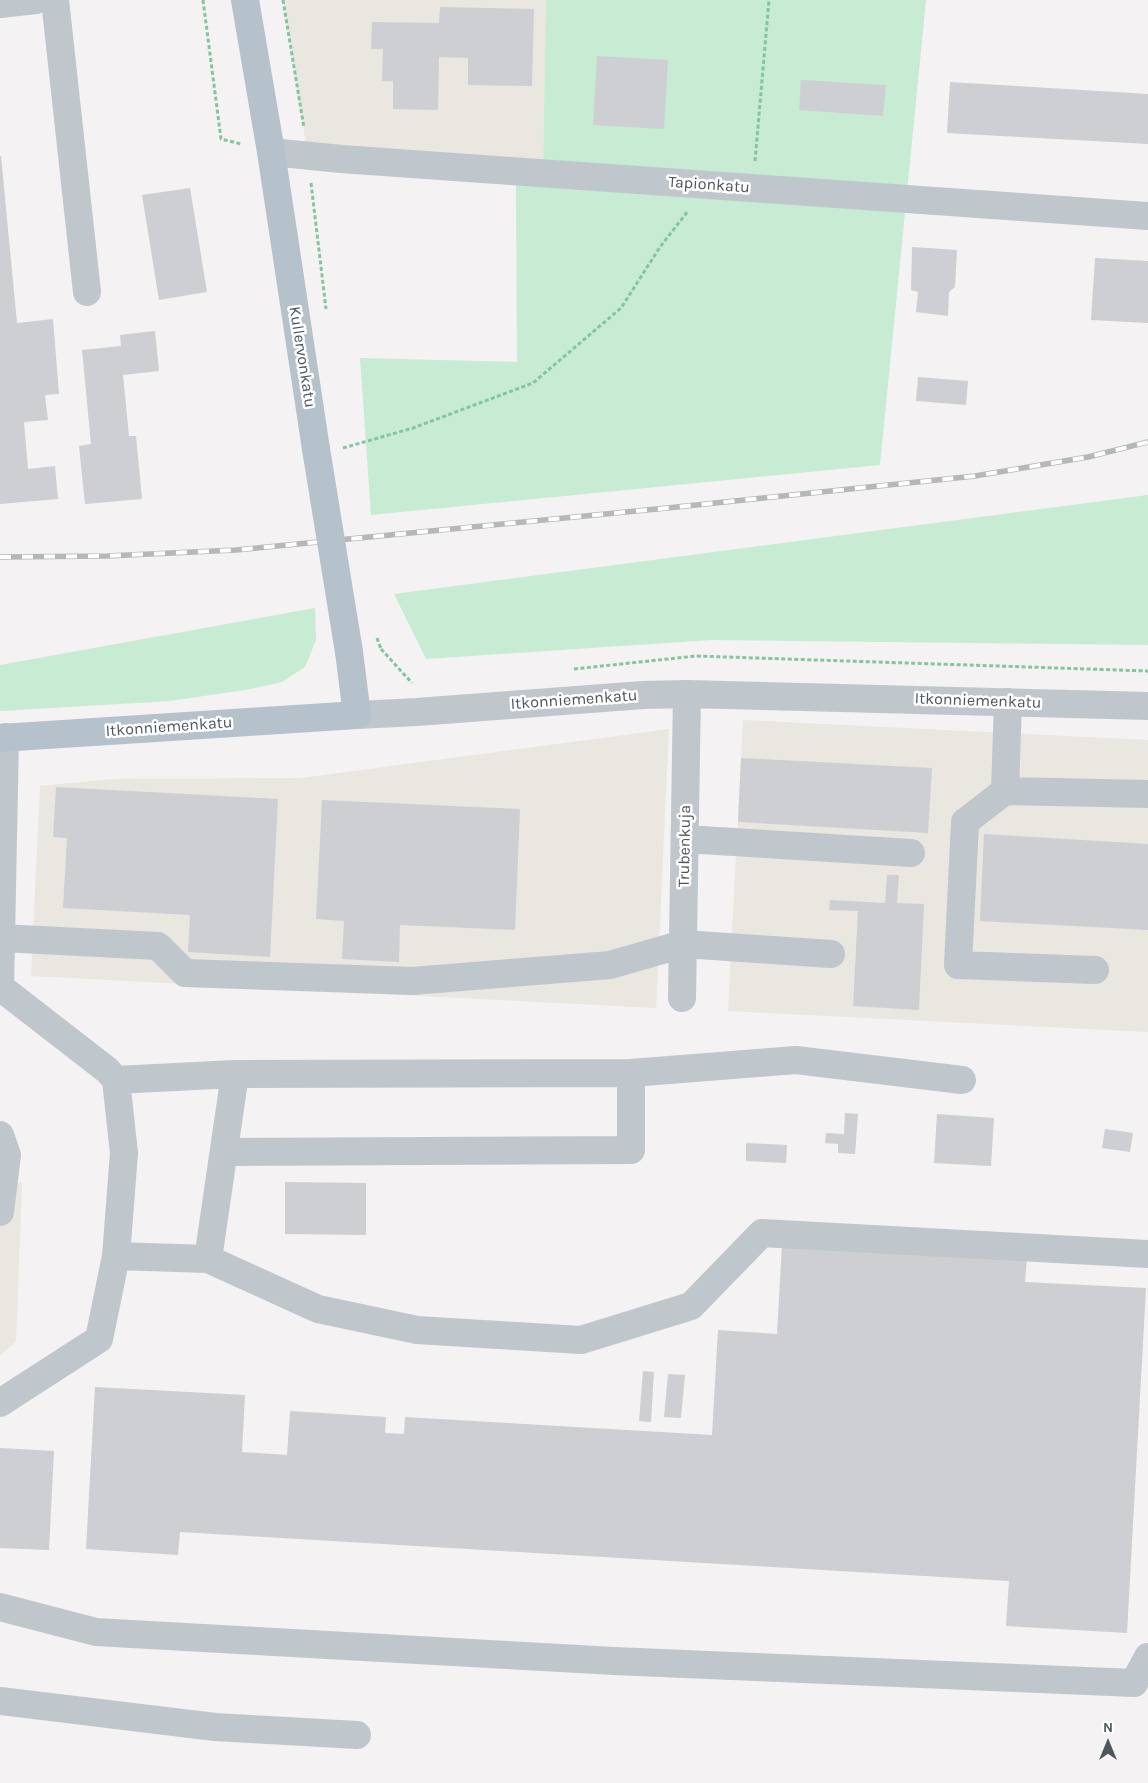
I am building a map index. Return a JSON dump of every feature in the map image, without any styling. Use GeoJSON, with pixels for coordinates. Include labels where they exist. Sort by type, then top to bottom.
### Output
{"type":"FeatureCollection","features":[{"type":"Feature","properties":{"kind":"main road","name":"Kullervonkatu"},"geometry":{"type":"LineString","coordinates":[[245,0],[271,152],[329,449],[357,715]]}},
{"type":"Feature","properties":{"kind":"main road","name":"Itkonniemenkatu"},"geometry":{"type":"LineString","coordinates":[[3,738],[357,715]]}},
{"type":"Feature","properties":{"kind":"street"},"geometry":{"type":"LineString","coordinates":[[0,4],[36,0]]}},
{"type":"Feature","properties":{"kind":"street"},"geometry":{"type":"LineString","coordinates":[[54,0],[87,292]]}},
{"type":"Feature","properties":{"kind":"street","name":"Tapionkatu"},"geometry":{"type":"LineString","coordinates":[[271,152],[308,157],[1148,216]]}},
{"type":"Feature","properties":{"kind":"street","name":"Itkonniemenkatu"},"geometry":{"type":"LineString","coordinates":[[357,715],[643,695],[687,694],[1148,706]]}},
{"type":"Feature","properties":{"kind":"street","name":"Trubenkuja"},"geometry":{"type":"LineString","coordinates":[[682,998],[687,694]]}},
{"type":"Feature","properties":{"kind":"street"},"geometry":{"type":"LineString","coordinates":[[1006,790],[1008,702]]}},
{"type":"Feature","properties":{"kind":"street"},"geometry":{"type":"LineString","coordinates":[[0,1403],[99,1340],[116,1256],[124,1153],[116,1080],[107,1070],[0,988],[3,738]]}},
{"type":"Feature","properties":{"kind":"street"},"geometry":{"type":"LineString","coordinates":[[1095,970],[958,965],[965,822],[1006,790],[1148,794]]}},
{"type":"Feature","properties":{"kind":"street"},"geometry":{"type":"LineString","coordinates":[[685,839],[911,853]]}},
{"type":"Feature","properties":{"kind":"street"},"geometry":{"type":"LineString","coordinates":[[1,938],[158,946],[185,973],[412,981],[610,965],[683,944],[831,954]]}},
{"type":"Feature","properties":{"kind":"street"},"geometry":{"type":"LineString","coordinates":[[116,1080],[235,1074],[631,1073],[796,1060],[962,1080]]}},
{"type":"Feature","properties":{"kind":"street"},"geometry":{"type":"LineString","coordinates":[[224,1152],[631,1150],[631,1073]]}},
{"type":"Feature","properties":{"kind":"street"},"geometry":{"type":"LineString","coordinates":[[208,1259],[235,1074]]}},
{"type":"Feature","properties":{"kind":"street"},"geometry":{"type":"LineString","coordinates":[[0,1135],[7,1155],[0,1212]]}},
{"type":"Feature","properties":{"kind":"street"},"geometry":{"type":"LineString","coordinates":[[116,1256],[208,1259],[318,1309],[417,1330],[581,1340],[692,1306],[762,1233],[1148,1254]]}},
{"type":"Feature","properties":{"kind":"street"},"geometry":{"type":"LineString","coordinates":[[0,1607],[96,1632],[634,1662],[1134,1683],[1148,1657]]}},
{"type":"Feature","properties":{"kind":"street"},"geometry":{"type":"LineString","coordinates":[[0,1701],[215,1727],[357,1735]]}},
{"type":"Feature","properties":{"kind":"path"},"geometry":{"type":"LineString","coordinates":[[203,0],[221,139],[271,152]]}},
{"type":"Feature","properties":{"kind":"path"},"geometry":{"type":"LineString","coordinates":[[283,0],[308,157],[326,312]]}},
{"type":"Feature","properties":{"kind":"path"},"geometry":{"type":"LineString","coordinates":[[755,162],[769,0]]}},
{"type":"Feature","properties":{"kind":"path"},"geometry":{"type":"LineString","coordinates":[[329,449],[413,428],[533,383],[621,308],[660,247],[696,200],[704,185]]}},
{"type":"Feature","properties":{"kind":"path"},"geometry":{"type":"LineString","coordinates":[[329,449],[341,438]]}},
{"type":"Feature","properties":{"kind":"shaded area"},"geometry":{"type":"Polygon","coordinates":[[[283,0],[546,0],[543,167],[308,157],[283,0]]]}},
{"type":"Feature","properties":{"kind":"shaded area"},"geometry":{"type":"Polygon","coordinates":[[[743,720],[1148,740],[1148,1032],[728,1011],[743,720]]]}},
{"type":"Feature","properties":{"kind":"shaded area"},"geometry":{"type":"Polygon","coordinates":[[[669,729],[656,1008],[31,976],[40,786],[114,779],[301,778],[669,729]]]}},
{"type":"Feature","properties":{"kind":"shaded area"},"geometry":{"type":"Polygon","coordinates":[[[22,1182],[16,1342],[0,1355],[0,1186],[22,1182]]]}},
{"type":"Feature","properties":{"kind":"green space"},"geometry":{"type":"Polygon","coordinates":[[[546,0],[926,0],[880,465],[371,515],[360,358],[517,362],[516,186],[543,167],[546,0]]]}},
{"type":"Feature","properties":{"kind":"green space"},"geometry":{"type":"Polygon","coordinates":[[[1148,495],[1148,645],[711,640],[426,659],[394,594],[1148,495]]]}},
{"type":"Feature","properties":{"kind":"green space"},"geometry":{"type":"Polygon","coordinates":[[[315,608],[316,640],[305,667],[282,682],[251,689],[170,701],[0,711],[0,665],[315,608]]]}},
{"type":"Feature","properties":{"kind":"building"},"geometry":{"type":"Polygon","coordinates":[[[440,7],[534,9],[532,86],[468,85],[468,58],[439,57],[438,110],[393,109],[393,81],[382,81],[383,49],[371,49],[372,22],[439,23],[440,7]]]}},
{"type":"Feature","properties":{"kind":"building"},"geometry":{"type":"Polygon","coordinates":[[[597,56],[668,60],[664,129],[593,125],[597,56]]]}},
{"type":"Feature","properties":{"kind":"building"},"geometry":{"type":"Polygon","coordinates":[[[801,80],[886,85],[883,116],[799,110],[801,80]]]}},
{"type":"Feature","properties":{"kind":"building"},"geometry":{"type":"Polygon","coordinates":[[[950,82],[1148,94],[1148,144],[947,133],[950,82]]]}},
{"type":"Feature","properties":{"kind":"building"},"geometry":{"type":"Polygon","coordinates":[[[0,156],[17,323],[53,319],[59,394],[45,395],[48,420],[24,422],[28,469],[55,466],[58,499],[0,504],[0,156]]]}},
{"type":"Feature","properties":{"kind":"building"},"geometry":{"type":"Polygon","coordinates":[[[190,188],[207,292],[159,300],[142,195],[190,188]]]}},
{"type":"Feature","properties":{"kind":"building"},"geometry":{"type":"Polygon","coordinates":[[[912,247],[957,250],[955,287],[949,292],[948,316],[916,312],[918,292],[911,290],[912,247]]]}},
{"type":"Feature","properties":{"kind":"building"},"geometry":{"type":"Polygon","coordinates":[[[1095,258],[1148,261],[1148,323],[1091,320],[1095,258]]]}},
{"type":"Feature","properties":{"kind":"building"},"geometry":{"type":"Polygon","coordinates":[[[155,331],[159,371],[123,375],[129,436],[136,436],[142,499],[85,504],[79,446],[91,444],[82,350],[121,346],[120,335],[155,331]]]}},
{"type":"Feature","properties":{"kind":"building"},"geometry":{"type":"Polygon","coordinates":[[[918,377],[968,381],[966,405],[916,401],[918,377]]]}},
{"type":"Feature","properties":{"kind":"building"},"geometry":{"type":"Polygon","coordinates":[[[741,758],[932,768],[928,833],[738,822],[741,758]]]}},
{"type":"Feature","properties":{"kind":"building"},"geometry":{"type":"Polygon","coordinates":[[[56,787],[278,799],[270,957],[188,952],[190,915],[63,908],[67,838],[53,837],[56,787]]]}},
{"type":"Feature","properties":{"kind":"building"},"geometry":{"type":"Polygon","coordinates":[[[322,800],[520,809],[515,930],[400,925],[399,962],[342,959],[344,921],[316,919],[322,800]]]}},
{"type":"Feature","properties":{"kind":"building"},"geometry":{"type":"Polygon","coordinates":[[[984,834],[1148,844],[1148,930],[980,921],[984,834]]]}},
{"type":"Feature","properties":{"kind":"building"},"geometry":{"type":"Polygon","coordinates":[[[887,875],[899,875],[897,903],[924,904],[919,1010],[853,1006],[858,911],[829,910],[830,900],[885,903],[887,875]]]}},
{"type":"Feature","properties":{"kind":"building"},"geometry":{"type":"Polygon","coordinates":[[[845,1113],[858,1114],[855,1154],[838,1153],[838,1144],[825,1143],[826,1133],[844,1134],[845,1113]]]}},
{"type":"Feature","properties":{"kind":"building"},"geometry":{"type":"Polygon","coordinates":[[[937,1114],[994,1118],[991,1166],[934,1163],[937,1114]]]}},
{"type":"Feature","properties":{"kind":"building"},"geometry":{"type":"Polygon","coordinates":[[[1105,1129],[1133,1133],[1130,1152],[1102,1148],[1105,1129]]]}},
{"type":"Feature","properties":{"kind":"building"},"geometry":{"type":"Polygon","coordinates":[[[746,1143],[787,1145],[786,1163],[746,1161],[746,1143]]]}},
{"type":"Feature","properties":{"kind":"building"},"geometry":{"type":"Polygon","coordinates":[[[285,1182],[366,1183],[366,1235],[285,1234],[285,1182]]]}},
{"type":"Feature","properties":{"kind":"building"},"geometry":{"type":"Polygon","coordinates":[[[782,1244],[1027,1258],[1025,1282],[1146,1288],[1127,1633],[1006,1626],[1009,1581],[180,1532],[178,1555],[86,1549],[95,1387],[245,1395],[242,1452],[287,1455],[290,1411],[386,1417],[385,1433],[404,1434],[405,1417],[712,1435],[718,1330],[777,1334],[782,1244]]]}},
{"type":"Feature","properties":{"kind":"building"},"geometry":{"type":"Polygon","coordinates":[[[643,1371],[654,1372],[651,1422],[639,1421],[643,1371]]]}},
{"type":"Feature","properties":{"kind":"building"},"geometry":{"type":"Polygon","coordinates":[[[668,1374],[685,1375],[681,1418],[664,1417],[668,1374]]]}},
{"type":"Feature","properties":{"kind":"building"},"geometry":{"type":"Polygon","coordinates":[[[0,1448],[54,1451],[49,1550],[0,1548],[0,1448]]]}},
{"type":"Feature","properties":{"kind":"railway"},"geometry":{"type":"LineString","coordinates":[[0,557],[107,556],[236,550],[667,508],[975,476],[1088,457],[1148,442]]}}]}
